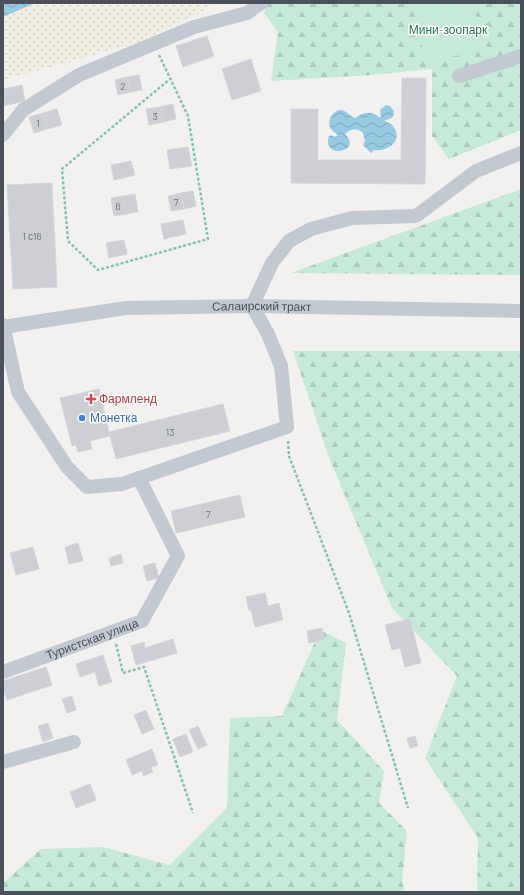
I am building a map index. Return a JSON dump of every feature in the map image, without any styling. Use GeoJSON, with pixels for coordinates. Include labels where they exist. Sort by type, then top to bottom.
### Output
{"type":"FeatureCollection","features":[{"type":"Feature","properties":{"kind":"street"},"geometry":{"type":"LineString","coordinates":[[3,136],[23,110],[79,75],[194,27],[247,13],[260,3]]}},
{"type":"Feature","properties":{"kind":"street"},"geometry":{"type":"LineString","coordinates":[[459,76],[521,56]]}},
{"type":"Feature","properties":{"kind":"street"},"geometry":{"type":"LineString","coordinates":[[3,326],[18,392],[67,467],[87,487],[122,484],[287,427],[281,366],[268,334],[252,306],[272,263],[289,241],[310,229],[352,218],[416,216],[476,171],[521,153]]}},
{"type":"Feature","properties":{"kind":"street","name":"Салаирский тракт"},"geometry":{"type":"LineString","coordinates":[[3,326],[126,308],[252,306],[521,311]]}},
{"type":"Feature","properties":{"kind":"street","name":"Туристская улица"},"geometry":{"type":"LineString","coordinates":[[3,672],[142,621],[178,556],[139,478]]}},
{"type":"Feature","properties":{"kind":"street"},"geometry":{"type":"LineString","coordinates":[[3,762],[74,742]]}},
{"type":"Feature","properties":{"kind":"path"},"geometry":{"type":"LineString","coordinates":[[154,44],[188,116],[208,239],[98,270],[68,241],[62,168],[170,78]]}},
{"type":"Feature","properties":{"kind":"path"},"geometry":{"type":"LineString","coordinates":[[287,427],[289,456],[349,613],[408,808]]}},
{"type":"Feature","properties":{"kind":"path"},"geometry":{"type":"LineString","coordinates":[[112,632],[123,673],[144,667],[193,813]]}},
{"type":"Feature","properties":{"kind":"green space"},"geometry":{"type":"Polygon","coordinates":[[[267,3],[521,3],[521,130],[449,159],[432,136],[432,69],[371,75],[271,81],[278,32],[264,13],[267,3]]]}},
{"type":"Feature","properties":{"kind":"green space","name":"Мини-зоопарк"},"geometry":{"type":"Polygon","coordinates":[[[417,3],[474,3],[482,50],[424,63],[417,3]]]}},
{"type":"Feature","properties":{"kind":"green space"},"geometry":{"type":"Polygon","coordinates":[[[521,189],[521,275],[291,273],[521,189]]]}},
{"type":"Feature","properties":{"kind":"green space"},"geometry":{"type":"Polygon","coordinates":[[[293,351],[521,351],[521,892],[477,892],[478,838],[425,758],[457,676],[392,608],[330,460],[293,351]]]}},
{"type":"Feature","properties":{"kind":"green space"},"geometry":{"type":"Polygon","coordinates":[[[320,630],[346,643],[337,720],[384,771],[379,803],[407,831],[402,882],[405,892],[3,892],[3,883],[41,849],[103,847],[170,865],[227,808],[230,718],[282,716],[320,630]]]}},
{"type":"Feature","properties":{"kind":"sand"},"geometry":{"type":"Polygon","coordinates":[[[35,3],[218,3],[141,42],[3,80],[3,17],[35,3]]]}},
{"type":"Feature","properties":{"kind":"water"},"geometry":{"type":"Polygon","coordinates":[[[3,3],[35,3],[3,17],[3,3]]]}},
{"type":"Feature","properties":{"kind":"water"},"geometry":{"type":"Polygon","coordinates":[[[386,105],[390,106],[394,111],[394,114],[391,118],[384,121],[392,125],[396,130],[397,135],[394,144],[390,147],[374,150],[371,153],[363,145],[365,141],[363,133],[354,129],[345,134],[349,140],[349,145],[346,149],[336,151],[328,144],[329,136],[332,135],[334,137],[338,135],[331,129],[329,123],[335,112],[341,110],[347,112],[355,118],[364,113],[371,113],[380,118],[380,110],[386,105]]]}},
{"type":"Feature","properties":{"kind":"building"},"geometry":{"type":"Polygon","coordinates":[[[207,36],[214,56],[183,67],[176,46],[207,36]]]}},
{"type":"Feature","properties":{"kind":"building"},"geometry":{"type":"Polygon","coordinates":[[[251,59],[261,91],[232,100],[222,69],[251,59]]]}},
{"type":"Feature","properties":{"kind":"building"},"geometry":{"type":"Polygon","coordinates":[[[139,75],[142,90],[131,92],[127,77],[139,75]]]}},
{"type":"Feature","properties":{"kind":"building"},"geometry":{"type":"Polygon","coordinates":[[[127,77],[131,92],[118,95],[115,80],[127,77]]]}},
{"type":"Feature","properties":{"kind":"building"},"geometry":{"type":"Polygon","coordinates":[[[402,78],[426,78],[425,184],[291,183],[291,109],[318,109],[318,160],[401,160],[402,78]]]}},
{"type":"Feature","properties":{"kind":"building"},"geometry":{"type":"Polygon","coordinates":[[[22,85],[25,101],[3,106],[3,89],[22,85]]]}},
{"type":"Feature","properties":{"kind":"building"},"geometry":{"type":"Polygon","coordinates":[[[173,104],[176,119],[163,122],[160,107],[173,104]]]}},
{"type":"Feature","properties":{"kind":"building"},"geometry":{"type":"Polygon","coordinates":[[[160,107],[163,122],[149,125],[146,109],[160,107]]]}},
{"type":"Feature","properties":{"kind":"building"},"geometry":{"type":"Polygon","coordinates":[[[57,109],[62,125],[47,129],[43,113],[57,109]]]}},
{"type":"Feature","properties":{"kind":"building"},"geometry":{"type":"Polygon","coordinates":[[[43,113],[47,129],[34,133],[29,117],[43,113]]]}},
{"type":"Feature","properties":{"kind":"building"},"geometry":{"type":"Polygon","coordinates":[[[188,147],[192,166],[170,169],[167,150],[188,147]]]}},
{"type":"Feature","properties":{"kind":"building"},"geometry":{"type":"Polygon","coordinates":[[[131,161],[135,175],[114,180],[111,165],[131,161]]]}},
{"type":"Feature","properties":{"kind":"building"},"geometry":{"type":"Polygon","coordinates":[[[52,183],[57,287],[13,289],[7,185],[52,183]]]}},
{"type":"Feature","properties":{"kind":"building"},"geometry":{"type":"Polygon","coordinates":[[[193,191],[196,206],[184,209],[181,193],[193,191]]]}},
{"type":"Feature","properties":{"kind":"building"},"geometry":{"type":"Polygon","coordinates":[[[181,193],[184,209],[171,211],[168,196],[181,193]]]}},
{"type":"Feature","properties":{"kind":"building"},"geometry":{"type":"Polygon","coordinates":[[[135,194],[138,212],[126,214],[123,196],[135,194]]]}},
{"type":"Feature","properties":{"kind":"building"},"geometry":{"type":"Polygon","coordinates":[[[123,196],[126,214],[114,216],[111,198],[123,196]]]}},
{"type":"Feature","properties":{"kind":"building"},"geometry":{"type":"Polygon","coordinates":[[[183,220],[186,234],[164,239],[161,224],[183,220]]]}},
{"type":"Feature","properties":{"kind":"building"},"geometry":{"type":"Polygon","coordinates":[[[124,240],[127,254],[109,258],[106,243],[124,240]]]}},
{"type":"Feature","properties":{"kind":"building"},"geometry":{"type":"Polygon","coordinates":[[[99,389],[110,436],[90,441],[92,449],[78,452],[76,445],[72,446],[60,398],[99,389]]]}},
{"type":"Feature","properties":{"kind":"building"},"geometry":{"type":"Polygon","coordinates":[[[223,404],[230,431],[116,459],[109,432],[223,404]]]}},
{"type":"Feature","properties":{"kind":"building"},"geometry":{"type":"Polygon","coordinates":[[[240,495],[245,517],[176,533],[171,511],[240,495]]]}},
{"type":"Feature","properties":{"kind":"building"},"geometry":{"type":"Polygon","coordinates":[[[78,543],[83,561],[69,564],[65,547],[78,543]]]}},
{"type":"Feature","properties":{"kind":"building"},"geometry":{"type":"Polygon","coordinates":[[[33,547],[39,569],[16,575],[10,553],[33,547]]]}},
{"type":"Feature","properties":{"kind":"building"},"geometry":{"type":"Polygon","coordinates":[[[121,554],[123,563],[111,566],[109,558],[121,554]]]}},
{"type":"Feature","properties":{"kind":"building"},"geometry":{"type":"Polygon","coordinates":[[[155,563],[159,578],[147,581],[143,566],[155,563]]]}},
{"type":"Feature","properties":{"kind":"building"},"geometry":{"type":"Polygon","coordinates":[[[265,593],[268,606],[279,603],[283,620],[255,627],[246,597],[265,593]]]}},
{"type":"Feature","properties":{"kind":"building"},"geometry":{"type":"Polygon","coordinates":[[[410,619],[421,663],[405,667],[400,648],[392,650],[385,625],[410,619]]]}},
{"type":"Feature","properties":{"kind":"building"},"geometry":{"type":"Polygon","coordinates":[[[322,628],[324,640],[309,643],[307,631],[322,628]]]}},
{"type":"Feature","properties":{"kind":"building"},"geometry":{"type":"Polygon","coordinates":[[[173,639],[177,653],[136,665],[131,646],[144,642],[145,648],[173,639]]]}},
{"type":"Feature","properties":{"kind":"building"},"geometry":{"type":"Polygon","coordinates":[[[103,655],[112,682],[99,686],[95,672],[80,677],[76,664],[103,655]]]}},
{"type":"Feature","properties":{"kind":"building"},"geometry":{"type":"Polygon","coordinates":[[[46,667],[52,685],[7,700],[3,688],[3,681],[46,667]]]}},
{"type":"Feature","properties":{"kind":"building"},"geometry":{"type":"Polygon","coordinates":[[[72,696],[76,710],[67,713],[62,699],[72,696]]]}},
{"type":"Feature","properties":{"kind":"building"},"geometry":{"type":"Polygon","coordinates":[[[146,710],[154,729],[142,734],[134,715],[146,710]]]}},
{"type":"Feature","properties":{"kind":"building"},"geometry":{"type":"Polygon","coordinates":[[[48,723],[53,738],[43,742],[38,726],[48,723]]]}},
{"type":"Feature","properties":{"kind":"building"},"geometry":{"type":"Polygon","coordinates":[[[198,726],[207,745],[198,749],[189,730],[198,726]]]}},
{"type":"Feature","properties":{"kind":"building"},"geometry":{"type":"Polygon","coordinates":[[[186,734],[193,752],[180,757],[173,739],[186,734]]]}},
{"type":"Feature","properties":{"kind":"building"},"geometry":{"type":"Polygon","coordinates":[[[415,736],[418,746],[410,748],[407,738],[415,736]]]}},
{"type":"Feature","properties":{"kind":"building"},"geometry":{"type":"Polygon","coordinates":[[[152,749],[158,765],[151,767],[153,772],[143,776],[142,771],[132,775],[126,760],[152,749]]]}},
{"type":"Feature","properties":{"kind":"building"},"geometry":{"type":"Polygon","coordinates":[[[90,784],[96,800],[76,808],[70,792],[90,784]]]}},
{"type":"Feature","properties":{"kind":"place","name":"Фармленд"},"geometry":{"type":"Point","coordinates":[91,399]}},
{"type":"Feature","properties":{"kind":"place","name":"Монетка"},"geometry":{"type":"Point","coordinates":[82,418]}}]}
